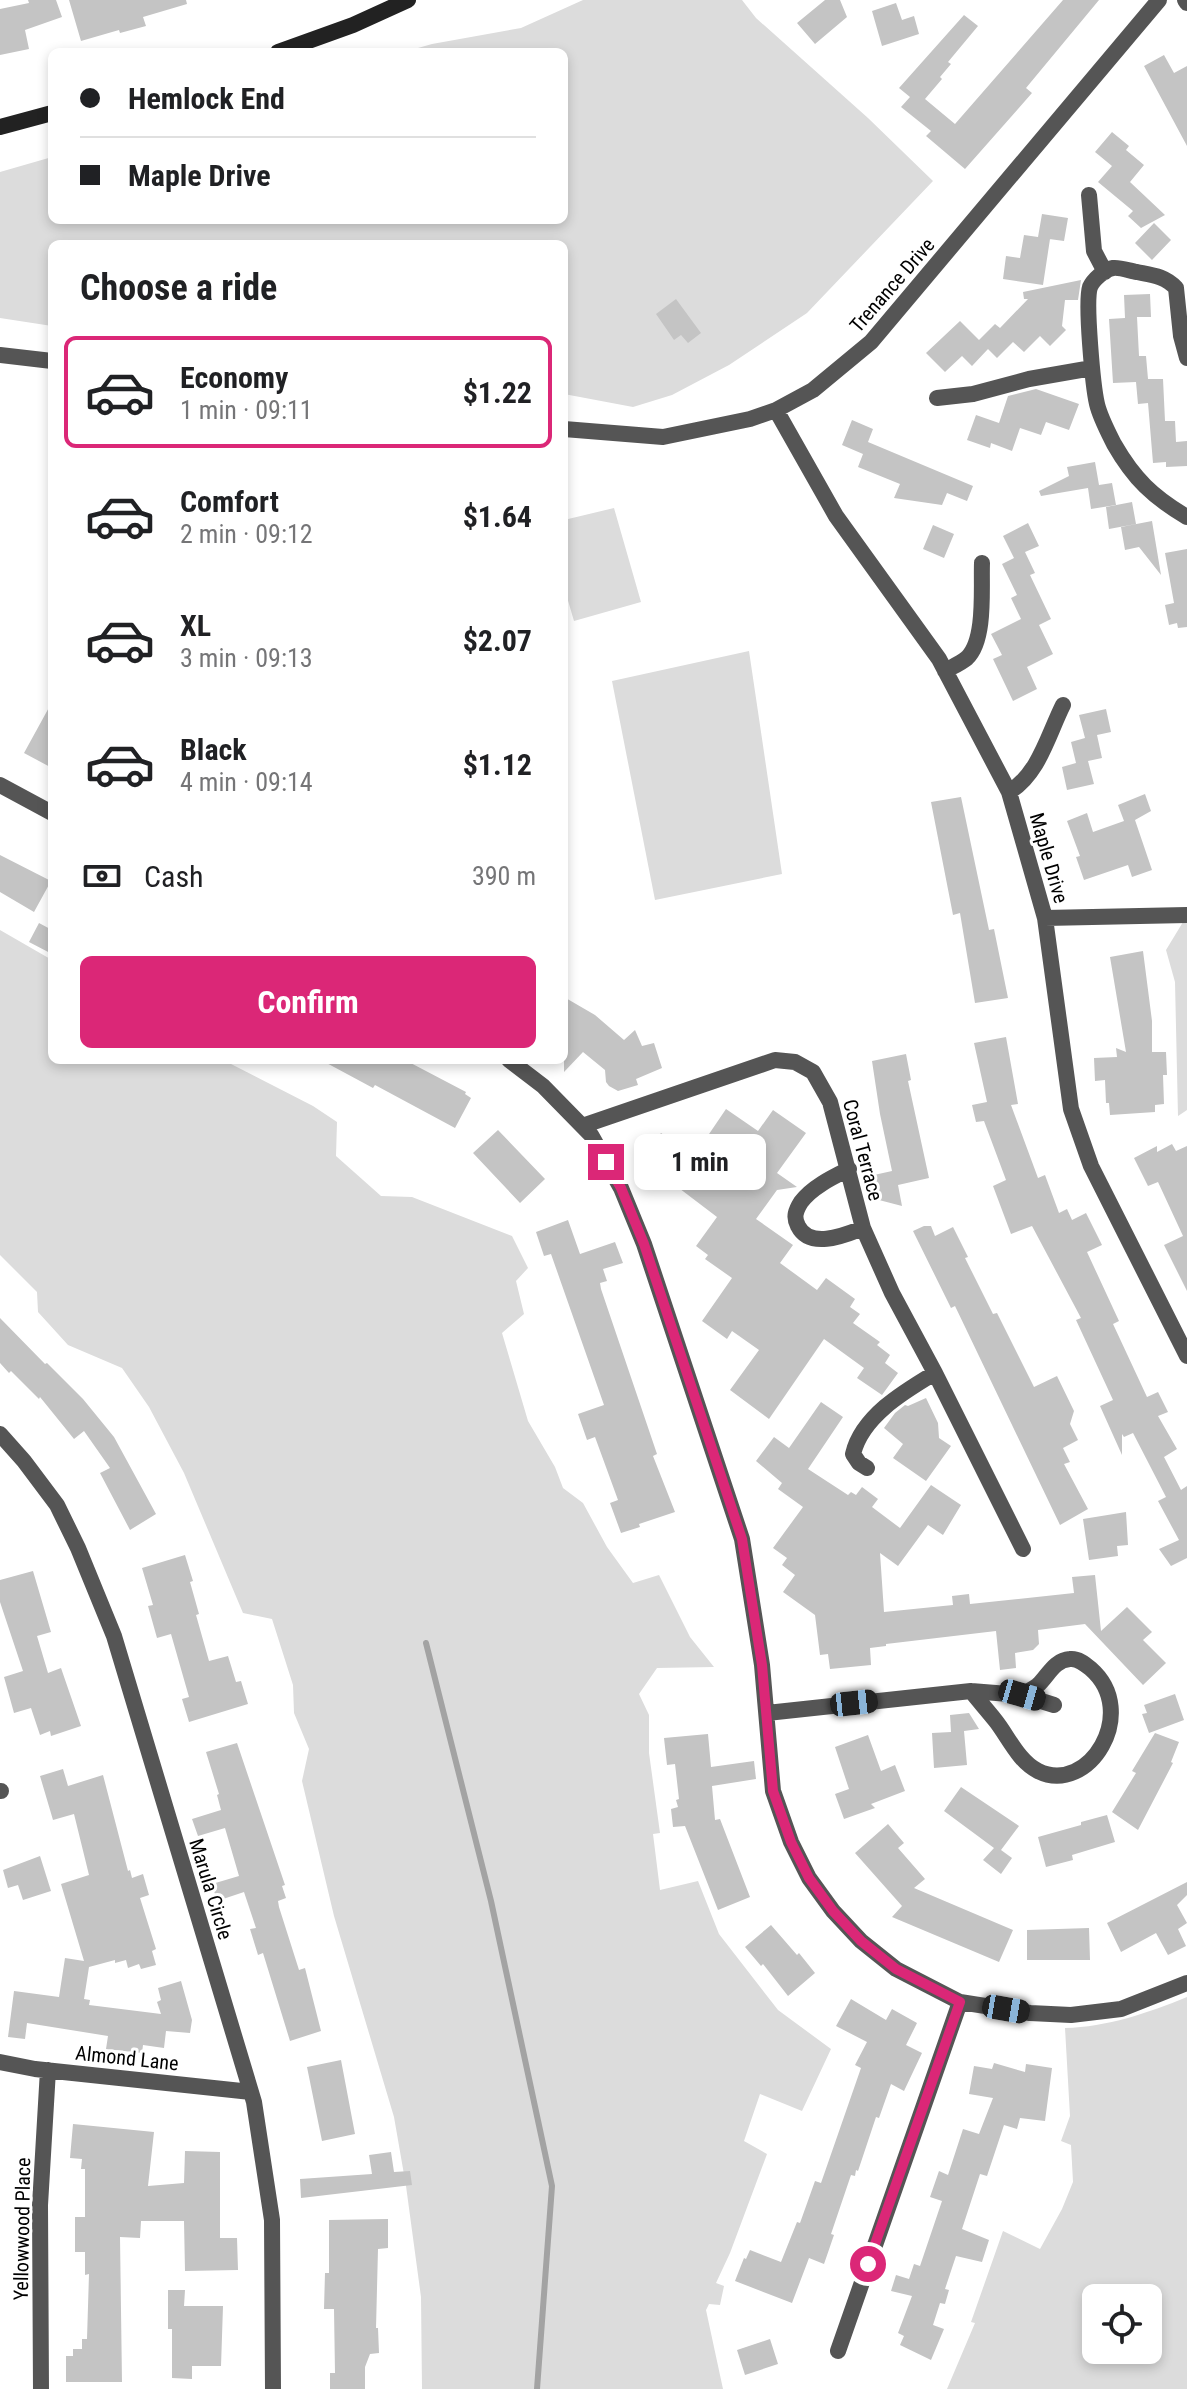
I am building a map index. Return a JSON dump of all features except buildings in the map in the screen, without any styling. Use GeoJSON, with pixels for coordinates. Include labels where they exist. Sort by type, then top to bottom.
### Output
{"type":"FeatureCollection","features":[{"type":"Feature","properties":{"kind":"main road"},"geometry":{"type":"LineString","coordinates":[[289,48],[353,25],[408,0]]}},
{"type":"Feature","properties":{"kind":"main road"},"geometry":{"type":"LineString","coordinates":[[0,127],[48,114]]}},
{"type":"Feature","properties":{"kind":"street","name":"Trenance Drive"},"geometry":{"type":"LineString","coordinates":[[568,429],[663,437],[750,419],[776,410],[813,390],[871,342],[1159,0]]}},
{"type":"Feature","properties":{"kind":"street"},"geometry":{"type":"LineString","coordinates":[[1089,195],[1094,251],[1105,272]]}},
{"type":"Feature","properties":{"kind":"street"},"geometry":{"type":"LineString","coordinates":[[1187,358],[1173,284],[1158,276],[1113,268],[1099,275],[1090,288],[1092,368],[1097,406],[1132,472],[1161,501],[1187,517]]}},
{"type":"Feature","properties":{"kind":"street"},"geometry":{"type":"LineString","coordinates":[[0,355],[48,361]]}},
{"type":"Feature","properties":{"kind":"street"},"geometry":{"type":"LineString","coordinates":[[937,398],[973,394],[1029,379],[1092,368]]}},
{"type":"Feature","properties":{"kind":"street","name":"Maple Drive"},"geometry":{"type":"LineString","coordinates":[[776,410],[836,516],[945,671],[1009,792],[1045,918],[1071,1109],[1091,1166],[1187,1356]]}},
{"type":"Feature","properties":{"kind":"street"},"geometry":{"type":"LineString","coordinates":[[945,671],[967,658],[975,645],[979,632],[982,563]]}},
{"type":"Feature","properties":{"kind":"street"},"geometry":{"type":"LineString","coordinates":[[1009,792],[1034,767],[1063,705]]}},
{"type":"Feature","properties":{"kind":"street"},"geometry":{"type":"LineString","coordinates":[[0,785],[48,811]]}},
{"type":"Feature","properties":{"kind":"street"},"geometry":{"type":"LineString","coordinates":[[1045,918],[1187,915]]}},
{"type":"Feature","properties":{"kind":"street","name":"Coral Terrace"},"geometry":{"type":"LineString","coordinates":[[582,1126],[775,1060],[795,1062],[813,1072],[830,1102],[863,1228],[892,1293],[1023,1549]]}},
{"type":"Feature","properties":{"kind":"street"},"geometry":{"type":"LineString","coordinates":[[514,1064],[543,1086],[591,1135],[621,1188],[644,1244],[742,1539],[762,1665],[773,1791],[791,1842],[809,1878],[833,1911],[861,1941],[896,1969],[960,2002],[1030,2013],[1071,2015],[1121,2009],[1187,1983]]}},
{"type":"Feature","properties":{"kind":"street"},"geometry":{"type":"LineString","coordinates":[[849,1169],[806,1196],[795,1213],[796,1221],[798,1228],[815,1238],[840,1237],[863,1228]]}},
{"type":"Feature","properties":{"kind":"street"},"geometry":{"type":"LineString","coordinates":[[867,1468],[853,1454],[859,1439],[889,1403],[935,1373]]}},
{"type":"Feature","properties":{"kind":"street","name":"Marula Circle"},"geometry":{"type":"LineString","coordinates":[[0,1434],[57,1505],[114,1636],[251,2092],[261,2133],[272,2220],[273,2389]]}},
{"type":"Feature","properties":{"kind":"street"},"geometry":{"type":"LineString","coordinates":[[971,1691],[1014,1748],[1039,1772],[1056,1775],[1079,1768],[1092,1759],[1105,1743],[1110,1726],[1109,1694],[1097,1674],[1086,1664],[1077,1659],[1063,1660],[1037,1686],[1022,1695]]}},
{"type":"Feature","properties":{"kind":"street"},"geometry":{"type":"LineString","coordinates":[[767,1713],[971,1691],[1022,1695],[1054,1705]]}},
{"type":"Feature","properties":{"kind":"street"},"geometry":{"type":"LineString","coordinates":[[838,2351],[960,2002]]}},
{"type":"Feature","properties":{"kind":"street","name":"Almond Lane"},"geometry":{"type":"LineString","coordinates":[[0,2062],[251,2092]]}},
{"type":"Feature","properties":{"kind":"street","name":"Yellowwood Place"},"geometry":{"type":"LineString","coordinates":[[41,2389],[40,2205],[48,2070]]}},
{"type":"Feature","properties":{"kind":"shaded area"},"geometry":{"type":"Polygon","coordinates":[[[583,0],[742,0],[756,18],[933,181],[807,313],[729,365],[672,395],[633,407],[568,395],[568,240],[48,240],[48,325],[0,318],[0,172],[48,158],[48,224],[568,224],[568,48],[418,48],[521,28],[583,0]]]}},
{"type":"Feature","properties":{"kind":"shaded area"},"geometry":{"type":"Polygon","coordinates":[[[614,508],[641,602],[574,621],[568,601],[568,519],[614,508]]]}},
{"type":"Feature","properties":{"kind":"shaded area"},"geometry":{"type":"Polygon","coordinates":[[[749,651],[782,874],[655,900],[612,681],[749,651]]]}},
{"type":"Feature","properties":{"kind":"shaded area"},"geometry":{"type":"Polygon","coordinates":[[[1183,922],[1187,923],[1187,1110],[1178,1116],[1175,982],[1166,950],[1183,922]]]}},
{"type":"Feature","properties":{"kind":"shaded area"},"geometry":{"type":"Polygon","coordinates":[[[0,930],[48,958],[48,1064],[231,1064],[313,1106],[337,1122],[336,1156],[381,1196],[412,1197],[512,1236],[528,1268],[516,1281],[524,1314],[502,1333],[528,1421],[555,1467],[563,1488],[583,1503],[607,1547],[633,1583],[659,1575],[690,1637],[714,1667],[657,1668],[639,1694],[649,1715],[649,1753],[660,1833],[653,1834],[660,1890],[698,1881],[719,1934],[778,2010],[831,2049],[802,2111],[760,2094],[744,2141],[767,2154],[716,2283],[724,2286],[720,2305],[709,2304],[706,2310],[723,2389],[422,2389],[421,2297],[394,2117],[334,1916],[302,1781],[309,1749],[294,1713],[293,1685],[272,1619],[243,1613],[184,1473],[149,1407],[122,1368],[68,1345],[38,1312],[37,1292],[0,1255],[0,930]]]}},
{"type":"Feature","properties":{"kind":"shaded area"},"geometry":{"type":"Polygon","coordinates":[[[1187,1997],[1187,2389],[947,2389],[975,2323],[971,2322],[1003,2231],[1040,2249],[1073,2182],[1071,2145],[1061,2141],[1070,2116],[1065,2028],[1112,2022],[1187,1997]]]}},
{"type":"Feature","properties":{"kind":"waterway"},"geometry":{"type":"LineString","coordinates":[[426,1643],[491,1901],[552,2186],[537,2389]]}},
{"type":"Feature","properties":{"kind":"route"},"geometry":{"type":"LineString","coordinates":[[606,1162],[621,1188],[644,1244],[742,1539],[762,1665],[773,1791],[791,1842],[809,1878],[833,1911],[861,1941],[896,1969],[960,2002],[868,2264]]}}]}
